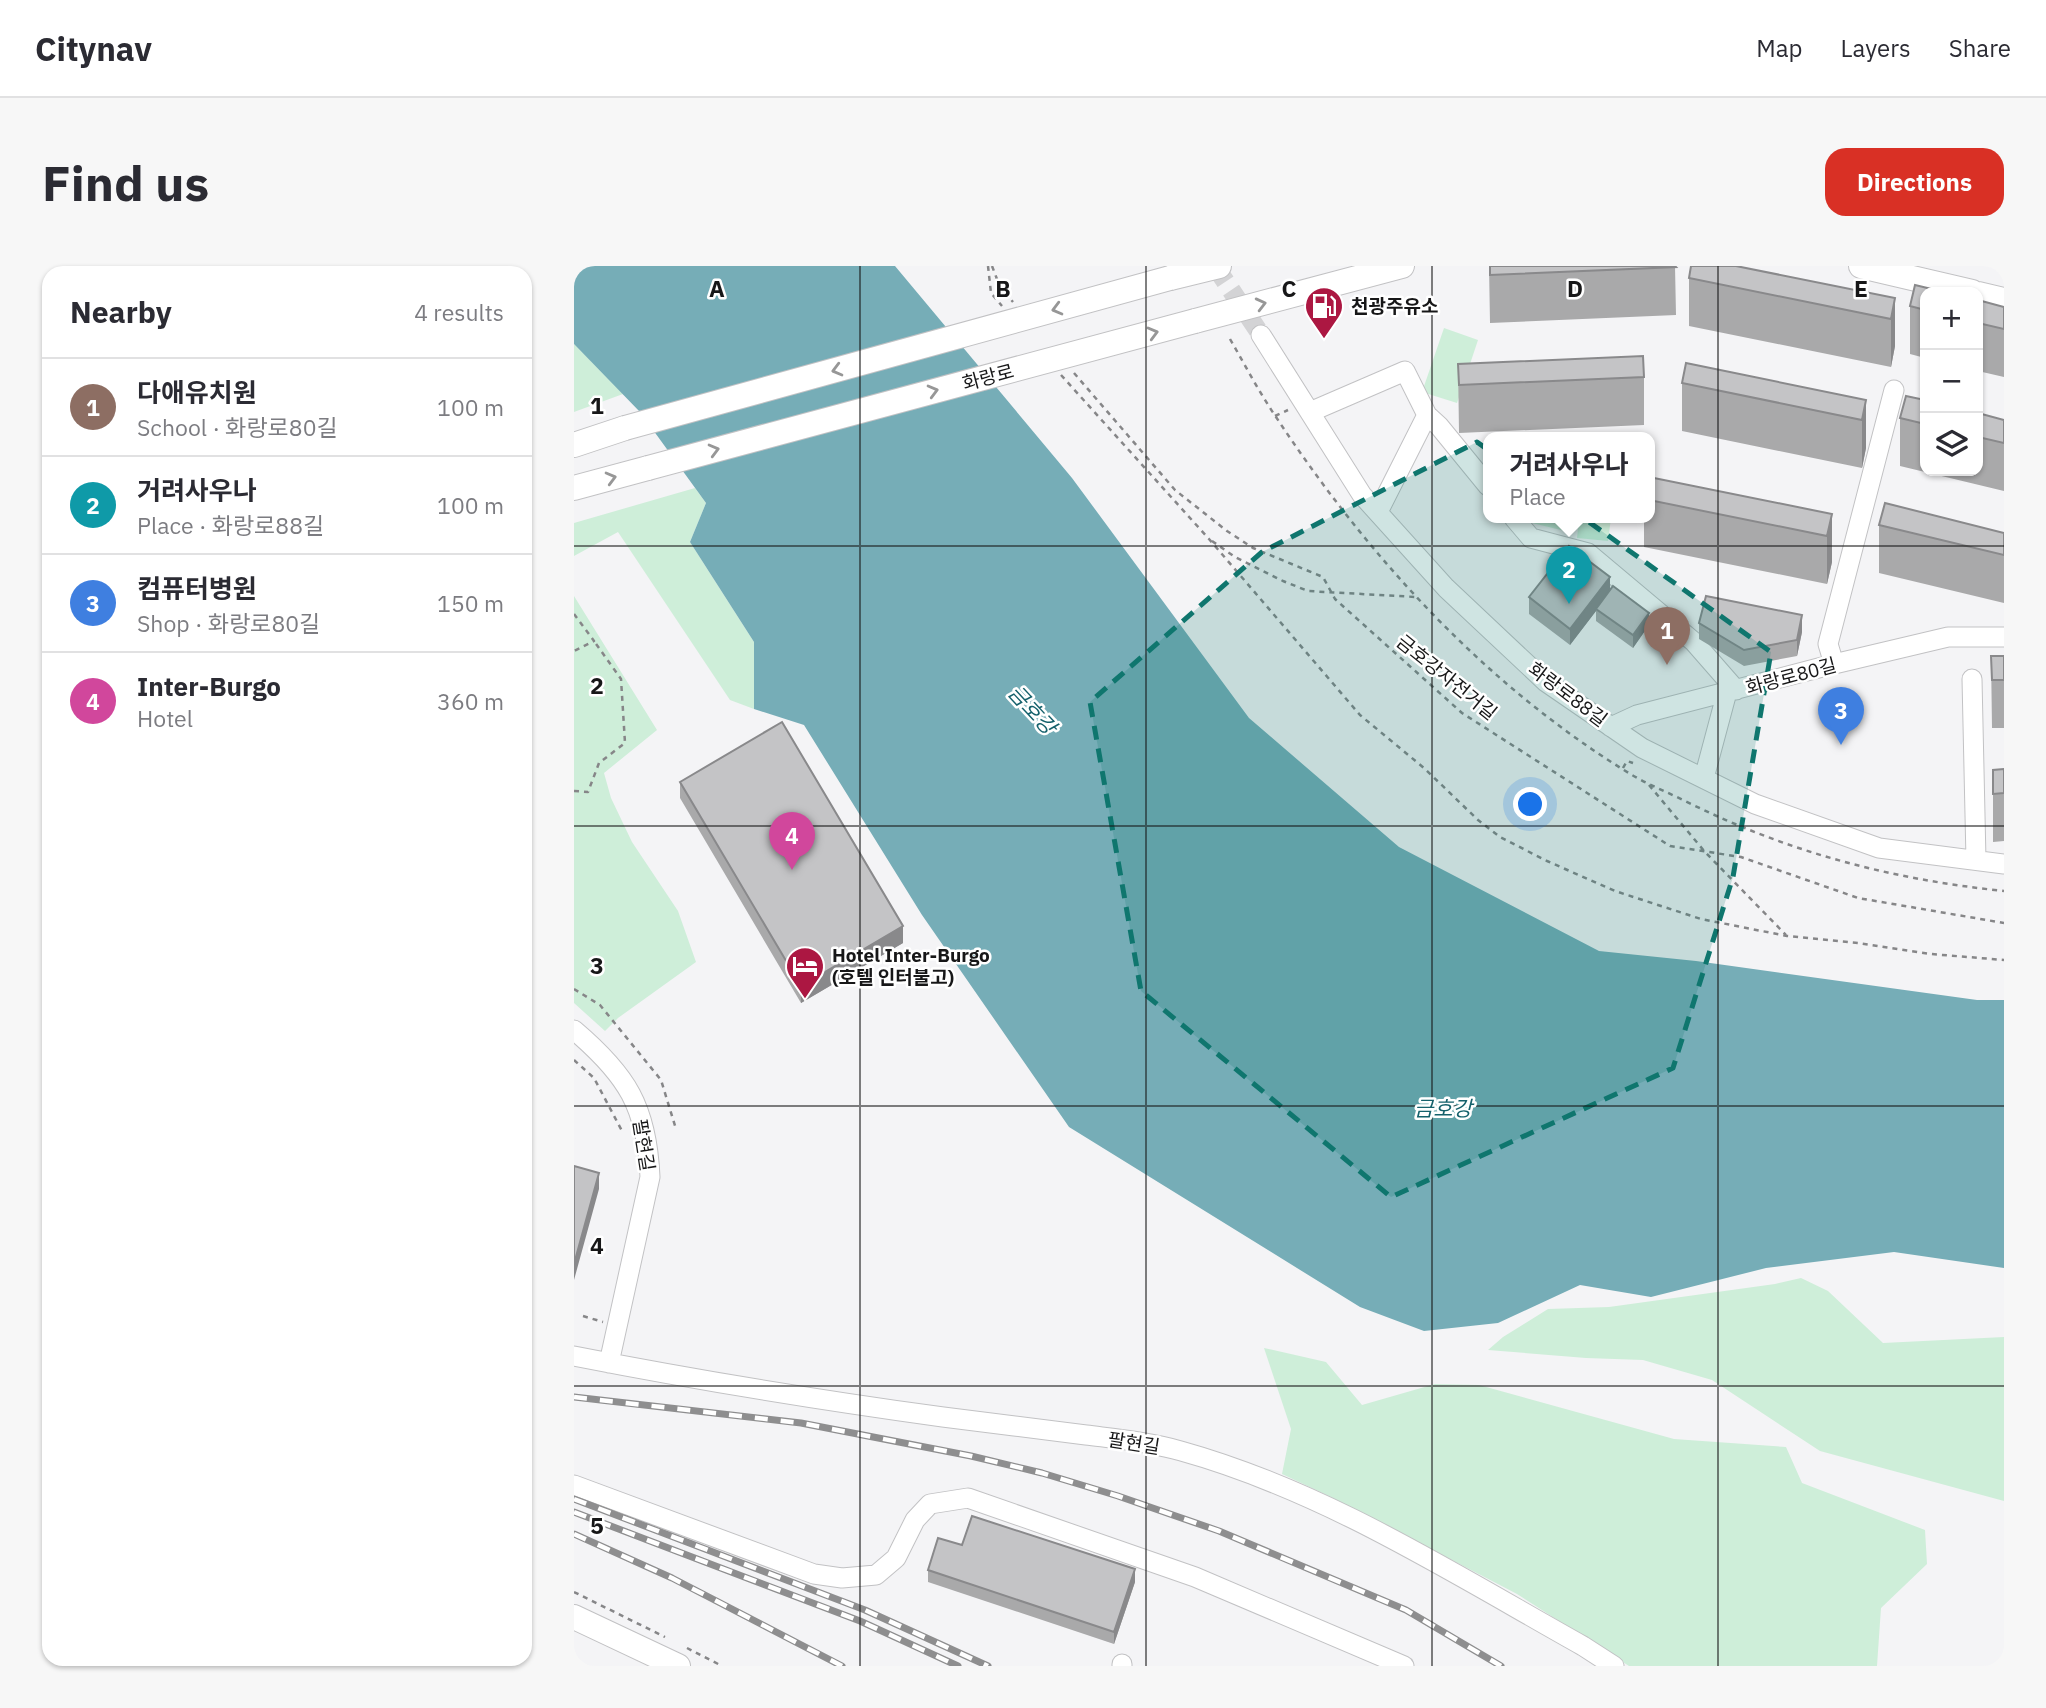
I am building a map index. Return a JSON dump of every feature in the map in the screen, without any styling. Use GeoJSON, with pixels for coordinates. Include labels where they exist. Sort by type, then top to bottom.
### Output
{"type":"FeatureCollection","features":[{"type":"Feature","properties":{"kind":"main road","name":"화랑로"},"geometry":{"type":"LineString","coordinates":[[574,488],[1402,266]]}},
{"type":"Feature","properties":{"kind":"main road"},"geometry":{"type":"LineString","coordinates":[[1861,266],[1951,287]]}},
{"type":"Feature","properties":{"kind":"main road"},"geometry":{"type":"LineString","coordinates":[[574,445],[625,428],[1204,268]]}},
{"type":"Feature","properties":{"kind":"main road"},"geometry":{"type":"LineString","coordinates":[[1983,295],[2004,300]]}},
{"type":"Feature","properties":{"kind":"main road"},"geometry":{"type":"LineString","coordinates":[[574,1617],[680,1652]]}},
{"type":"Feature","properties":{"kind":"street","name":"화랑로88길"},"geometry":{"type":"LineString","coordinates":[[1261,335],[1362,495],[1446,588],[1546,682],[1642,748],[1755,804],[1879,848],[2004,864]]}},
{"type":"Feature","properties":{"kind":"street"},"geometry":{"type":"LineString","coordinates":[[1310,411],[1405,371],[1427,415],[1483,479]]}},
{"type":"Feature","properties":{"kind":"street"},"geometry":{"type":"LineString","coordinates":[[1834,664],[1828,644],[1894,390]]}},
{"type":"Feature","properties":{"kind":"street"},"geometry":{"type":"LineString","coordinates":[[1377,512],[1427,415]]}},
{"type":"Feature","properties":{"kind":"street","name":"화랑로80길"},"geometry":{"type":"LineString","coordinates":[[1518,523],[1531,538],[1588,553],[1694,642],[1732,691],[1948,637],[2004,637]]}},
{"type":"Feature","properties":{"kind":"street"},"geometry":{"type":"LineString","coordinates":[[1972,679],[1976,860]]}},
{"type":"Feature","properties":{"kind":"street"},"geometry":{"type":"LineString","coordinates":[[1611,727],[1637,715],[1732,691]]}},
{"type":"Feature","properties":{"kind":"street"},"geometry":{"type":"LineString","coordinates":[[1704,778],[1732,691]]}},
{"type":"Feature","properties":{"kind":"street","name":"팔현길"},"geometry":{"type":"LineString","coordinates":[[574,1030],[609,1062],[626,1083],[645,1126],[649,1151],[650,1177],[609,1363]]}},
{"type":"Feature","properties":{"kind":"street","name":"팔현길"},"geometry":{"type":"LineString","coordinates":[[574,1356],[687,1379],[1178,1450],[1265,1480],[1384,1535],[1584,1646],[1614,1666]]}},
{"type":"Feature","properties":{"kind":"street"},"geometry":{"type":"LineString","coordinates":[[574,1485],[814,1574],[842,1578],[876,1575],[896,1558],[915,1520],[930,1504],[968,1498],[1195,1577],[1404,1666]]}},
{"type":"Feature","properties":{"kind":"path"},"geometry":{"type":"LineString","coordinates":[[990,266],[1000,287],[1017,307]]}},
{"type":"Feature","properties":{"kind":"path"},"geometry":{"type":"LineString","coordinates":[[990,266],[991,293],[1009,314]]}},
{"type":"Feature","properties":{"kind":"path","name":"금호강자전거길"},"geometry":{"type":"LineString","coordinates":[[1068,366],[1175,490],[1253,548],[1323,577],[1335,599],[1462,713],[1670,846],[1741,857],[1858,898],[2004,923]]}},
{"type":"Feature","properties":{"kind":"path"},"geometry":{"type":"LineString","coordinates":[[1054,367],[1209,539],[1360,715],[1424,768],[1478,820],[1500,836],[1547,862],[1655,906],[1701,919],[1787,936],[2004,960]]}},
{"type":"Feature","properties":{"kind":"path"},"geometry":{"type":"LineString","coordinates":[[1209,539],[1235,557],[1283,582],[1308,590],[1417,597]]}},
{"type":"Feature","properties":{"kind":"path"},"geometry":{"type":"LineString","coordinates":[[574,614],[621,679],[625,743],[598,763],[588,792],[574,792]]}},
{"type":"Feature","properties":{"kind":"path"},"geometry":{"type":"LineString","coordinates":[[574,650],[594,640]]}},
{"type":"Feature","properties":{"kind":"path"},"geometry":{"type":"LineString","coordinates":[[1647,782],[1705,852],[1787,936]]}},
{"type":"Feature","properties":{"kind":"path"},"geometry":{"type":"LineString","coordinates":[[574,989],[600,1005],[662,1080],[676,1129]]}},
{"type":"Feature","properties":{"kind":"path"},"geometry":{"type":"LineString","coordinates":[[574,1060],[594,1078],[622,1131]]}},
{"type":"Feature","properties":{"kind":"path"},"geometry":{"type":"LineString","coordinates":[[574,1592],[680,1652],[722,1666]]}},
{"type":"Feature","properties":{"kind":"highlighted area"},"geometry":{"type":"Polygon","coordinates":[[[1477,442],[1771,652],[1733,877],[1673,1068],[1391,1197],[1141,991],[1090,702],[1262,552],[1477,442]]]}},
{"type":"Feature","properties":{"kind":"green space"},"geometry":{"type":"Polygon","coordinates":[[[1444,328],[1478,340],[1457,403],[1422,392],[1444,328]]]}},
{"type":"Feature","properties":{"kind":"green space"},"geometry":{"type":"Polygon","coordinates":[[[574,344],[623,394],[574,412],[574,344]]]}},
{"type":"Feature","properties":{"kind":"green space"},"geometry":{"type":"Polygon","coordinates":[[[695,488],[706,503],[690,542],[754,642],[754,709],[730,700],[618,532],[574,556],[574,523],[695,488]]]}},
{"type":"Feature","properties":{"kind":"green space"},"geometry":{"type":"Polygon","coordinates":[[[1532,523],[1574,523],[1573,533],[1532,523]]]}},
{"type":"Feature","properties":{"kind":"green space"},"geometry":{"type":"Polygon","coordinates":[[[1578,523],[1610,523],[1608,541],[1577,538],[1578,523]]]}},
{"type":"Feature","properties":{"kind":"green space"},"geometry":{"type":"Polygon","coordinates":[[[574,596],[657,730],[604,773],[611,798],[632,842],[678,911],[696,962],[618,1018],[605,1031],[574,1003],[574,596]]]}},
{"type":"Feature","properties":{"kind":"green space"},"geometry":{"type":"Polygon","coordinates":[[[1801,1278],[1828,1291],[1883,1343],[2004,1337],[2004,1501],[1820,1451],[1712,1380],[1643,1360],[1488,1350],[1503,1337],[1548,1309],[1609,1307],[1801,1278]]]}},
{"type":"Feature","properties":{"kind":"green space"},"geometry":{"type":"Polygon","coordinates":[[[1264,1348],[1326,1362],[1362,1405],[1435,1384],[1479,1385],[1674,1439],[1786,1447],[1802,1483],[1925,1530],[1927,1564],[1881,1608],[1877,1666],[1629,1666],[1517,1594],[1282,1474],[1291,1429],[1264,1348]]]}},
{"type":"Feature","properties":{"kind":"water","name":"금호강"},"geometry":{"type":"Polygon","coordinates":[[[574,266],[895,266],[1072,478],[1249,718],[1399,847],[1599,951],[1696,961],[1977,1000],[2004,1000],[2004,1268],[1894,1252],[1766,1268],[1651,1297],[1580,1285],[1498,1323],[1424,1331],[1360,1307],[1069,1127],[922,915],[804,725],[754,709],[754,642],[690,542],[706,503],[640,412],[574,344],[574,266]]]}},
{"type":"Feature","properties":{"kind":"building"},"geometry":{"type":"Polygon","coordinates":[[[1490,266],[1675,266],[1676,267],[1490,275],[1490,266]]]}},
{"type":"Feature","properties":{"kind":"building"},"geometry":{"type":"Polygon","coordinates":[[[1691,266],[1736,266],[1895,298],[1891,319],[1689,278],[1691,266]]]}},
{"type":"Feature","properties":{"kind":"building"},"geometry":{"type":"Polygon","coordinates":[[[1915,285],[1923,287],[1920,287],[1920,309],[1910,306],[1915,285]]]}},
{"type":"Feature","properties":{"kind":"building"},"geometry":{"type":"Polygon","coordinates":[[[1983,301],[2004,307],[2004,329],[1983,324],[1983,301]]]}},
{"type":"Feature","properties":{"kind":"building"},"geometry":{"type":"Polygon","coordinates":[[[1643,356],[1644,377],[1459,385],[1458,364],[1643,356]]]}},
{"type":"Feature","properties":{"kind":"building"},"geometry":{"type":"Polygon","coordinates":[[[1686,363],[1866,400],[1862,420],[1682,383],[1686,363]]]}},
{"type":"Feature","properties":{"kind":"building"},"geometry":{"type":"Polygon","coordinates":[[[1906,396],[1920,399],[1920,423],[1900,418],[1906,396]]]}},
{"type":"Feature","properties":{"kind":"building"},"geometry":{"type":"Polygon","coordinates":[[[1983,414],[2004,420],[2004,443],[1983,438],[1983,414]]]}},
{"type":"Feature","properties":{"kind":"building"},"geometry":{"type":"Polygon","coordinates":[[[1655,478],[1832,514],[1827,536],[1655,501],[1655,478]]]}},
{"type":"Feature","properties":{"kind":"building"},"geometry":{"type":"Polygon","coordinates":[[[1885,503],[2004,533],[2004,555],[1879,525],[1885,503]]]}},
{"type":"Feature","properties":{"kind":"building"},"geometry":{"type":"Polygon","coordinates":[[[1569,546],[1610,577],[1570,629],[1529,597],[1569,546]]]}},
{"type":"Feature","properties":{"kind":"building"},"geometry":{"type":"Polygon","coordinates":[[[1613,586],[1649,613],[1633,635],[1596,609],[1613,586]]]}},
{"type":"Feature","properties":{"kind":"building"},"geometry":{"type":"Polygon","coordinates":[[[1706,596],[1802,615],[1797,640],[1744,650],[1699,623],[1706,596]]]}},
{"type":"Feature","properties":{"kind":"building"},"geometry":{"type":"Polygon","coordinates":[[[1991,656],[2004,656],[2004,680],[1992,680],[1991,656]]]}},
{"type":"Feature","properties":{"kind":"building"},"geometry":{"type":"Polygon","coordinates":[[[782,722],[903,926],[801,986],[680,782],[782,722]]]}},
{"type":"Feature","properties":{"kind":"building"},"geometry":{"type":"Polygon","coordinates":[[[2004,769],[2004,793],[1993,794],[1993,770],[2004,769]]]}},
{"type":"Feature","properties":{"kind":"building"},"geometry":{"type":"Polygon","coordinates":[[[574,1166],[599,1173],[574,1264],[574,1166]]]}},
{"type":"Feature","properties":{"kind":"building"},"geometry":{"type":"Polygon","coordinates":[[[972,1516],[1135,1569],[1114,1632],[928,1570],[938,1538],[962,1545],[972,1516]]]}},
{"type":"Feature","properties":{"kind":"tunnel"},"geometry":{"type":"LineString","coordinates":[[1215,266],[1261,335]]}},
{"type":"Feature","properties":{"kind":"railway"},"geometry":{"type":"LineString","coordinates":[[574,1397],[801,1423],[971,1456],[1042,1473],[1219,1531],[1406,1610],[1501,1666]]}},
{"type":"Feature","properties":{"kind":"railway"},"geometry":{"type":"LineString","coordinates":[[574,1499],[865,1610],[988,1666]]}},
{"type":"Feature","properties":{"kind":"railway"},"geometry":{"type":"LineString","coordinates":[[574,1512],[860,1621],[958,1666]]}},
{"type":"Feature","properties":{"kind":"railway"},"geometry":{"type":"LineString","coordinates":[[574,1534],[672,1578],[842,1666]]}},
{"type":"Feature","properties":{"kind":"place","name":"천광주유소"},"geometry":{"type":"Point","coordinates":[1324,340]}},
{"type":"Feature","properties":{"kind":"place","name":"거려사우나"},"geometry":{"type":"Point","coordinates":[1569,604]}},
{"type":"Feature","properties":{"kind":"place","name":"다애유치원"},"geometry":{"type":"Point","coordinates":[1667,665]}},
{"type":"Feature","properties":{"kind":"place","name":"컴퓨터병원"},"geometry":{"type":"Point","coordinates":[1841,745]}},
{"type":"Feature","properties":{"kind":"place","name":"Inter-Burgo"},"geometry":{"type":"Point","coordinates":[792,870]}},
{"type":"Feature","properties":{"kind":"place","name":"Hotel Inter-Burgo (호텔 인터불고)"},"geometry":{"type":"Point","coordinates":[805,1000]}}]}
